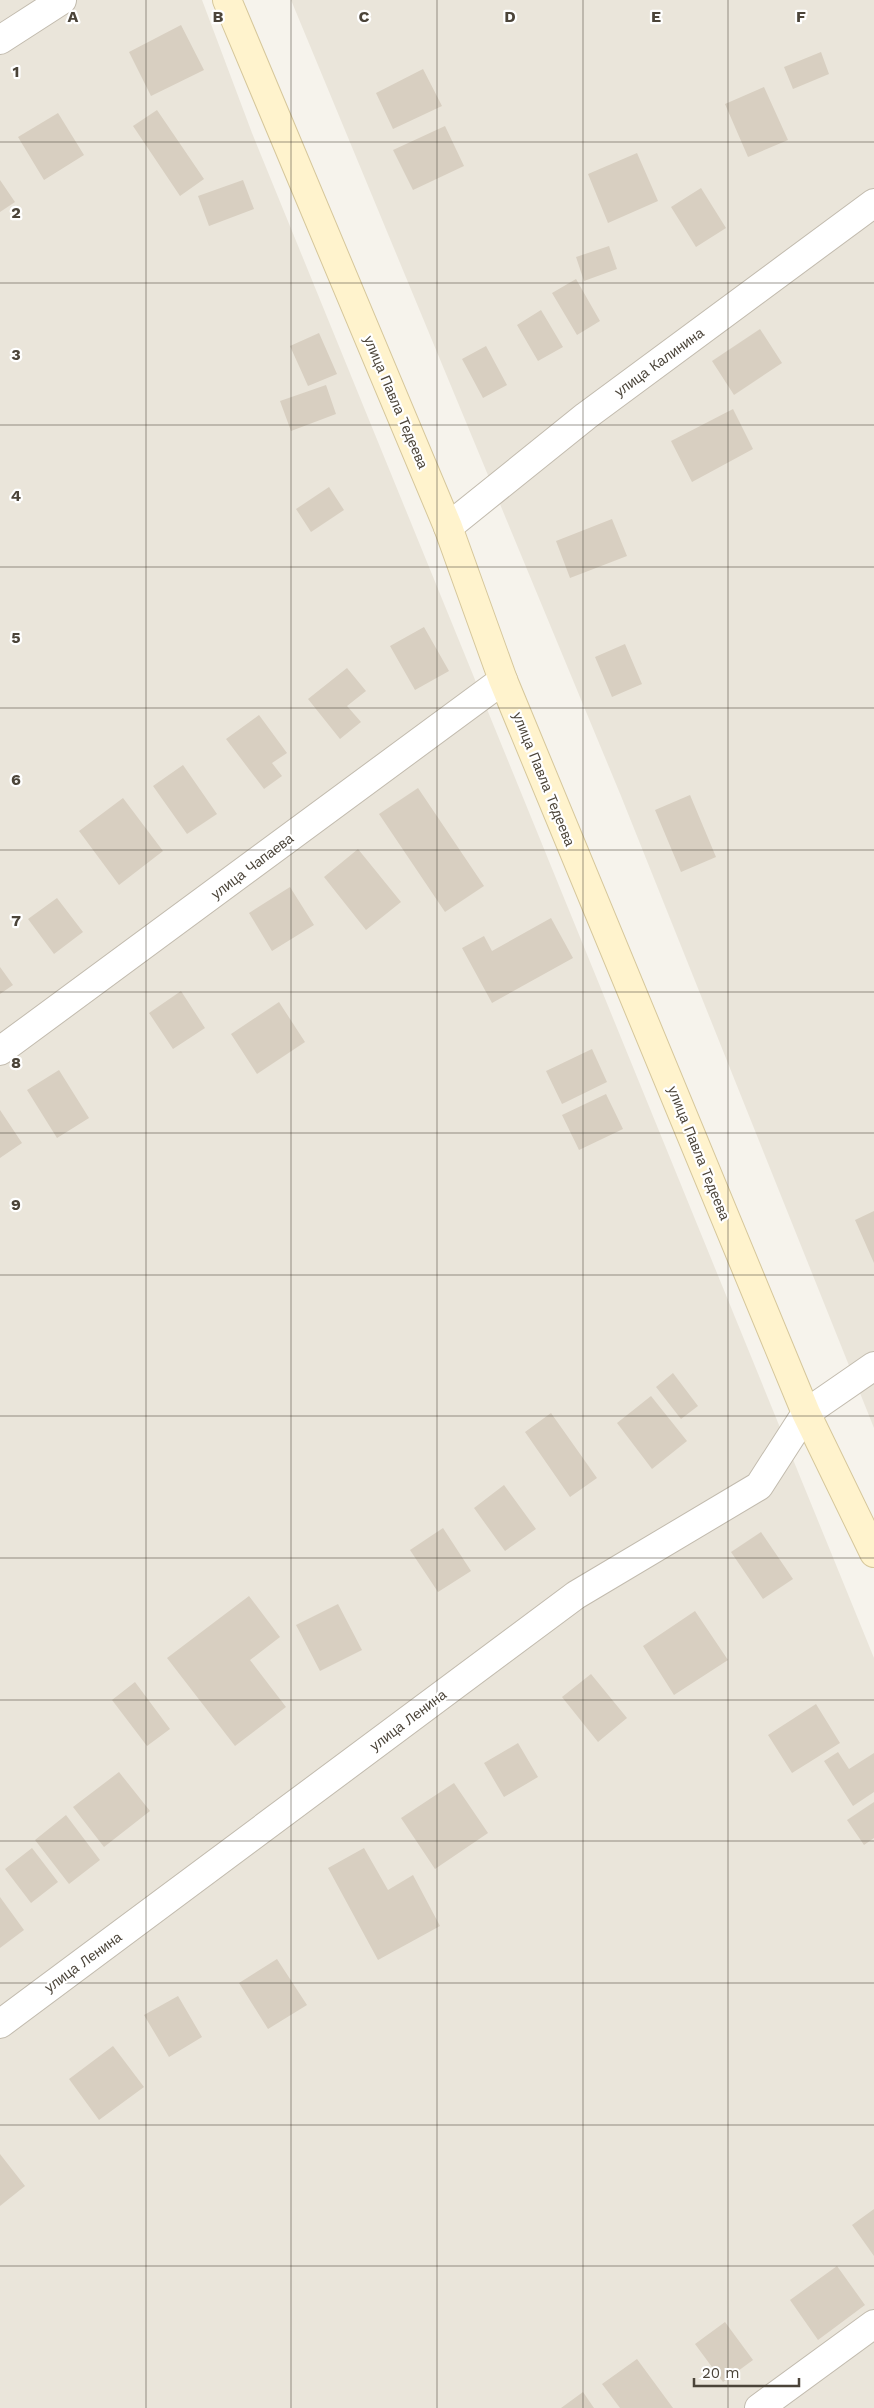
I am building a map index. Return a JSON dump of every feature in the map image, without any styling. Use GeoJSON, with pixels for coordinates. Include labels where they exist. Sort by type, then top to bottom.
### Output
{"type":"FeatureCollection","features":[{"type":"Feature","properties":{"kind":"main road","name":"улица Павла Тедеева"},"geometry":{"type":"LineString","coordinates":[[227,0],[448,527],[503,680],[806,1413],[874,1552]]}},
{"type":"Feature","properties":{"kind":"street"},"geometry":{"type":"LineString","coordinates":[[0,40],[62,0]]}},
{"type":"Feature","properties":{"kind":"street","name":"улица Калинина"},"geometry":{"type":"LineString","coordinates":[[448,527],[586,416],[874,203]]}},
{"type":"Feature","properties":{"kind":"street","name":"улица Чапаева"},"geometry":{"type":"LineString","coordinates":[[0,1051],[503,680]]}},
{"type":"Feature","properties":{"kind":"street"},"geometry":{"type":"LineString","coordinates":[[806,1413],[874,1366]]}},
{"type":"Feature","properties":{"kind":"street","name":"улица Ленина"},"geometry":{"type":"LineString","coordinates":[[0,2024],[576,1594],[759,1486],[806,1413]]}},
{"type":"Feature","properties":{"kind":"street"},"geometry":{"type":"LineString","coordinates":[[758,2408],[874,2324]]}},
{"type":"Feature","properties":{"kind":"shaded area"},"geometry":{"type":"Polygon","coordinates":[[[0,0],[202,0],[252,133],[874,1658],[874,2408],[0,2408],[0,0]]]}},
{"type":"Feature","properties":{"kind":"shaded area"},"geometry":{"type":"Polygon","coordinates":[[[291,0],[874,0],[874,1428],[621,796],[291,0]]]}},
{"type":"Feature","properties":{"kind":"building"},"geometry":{"type":"Polygon","coordinates":[[[181,25],[204,70],[151,96],[129,52],[181,25]]]}},
{"type":"Feature","properties":{"kind":"building"},"geometry":{"type":"Polygon","coordinates":[[[821,52],[829,74],[793,89],[784,67],[821,52]]]}},
{"type":"Feature","properties":{"kind":"building"},"geometry":{"type":"Polygon","coordinates":[[[423,69],[442,106],[393,129],[376,93],[423,69]]]}},
{"type":"Feature","properties":{"kind":"building"},"geometry":{"type":"Polygon","coordinates":[[[764,87],[788,140],[748,157],[725,104],[764,87]]]}},
{"type":"Feature","properties":{"kind":"building"},"geometry":{"type":"Polygon","coordinates":[[[157,110],[204,179],[180,196],[133,126],[157,110]]]}},
{"type":"Feature","properties":{"kind":"building"},"geometry":{"type":"Polygon","coordinates":[[[58,113],[84,155],[44,180],[18,137],[58,113]]]}},
{"type":"Feature","properties":{"kind":"building"},"geometry":{"type":"Polygon","coordinates":[[[445,126],[464,166],[413,190],[393,150],[445,126]]]}},
{"type":"Feature","properties":{"kind":"building"},"geometry":{"type":"Polygon","coordinates":[[[637,153],[658,201],[608,223],[588,174],[637,153]]]}},
{"type":"Feature","properties":{"kind":"building"},"geometry":{"type":"Polygon","coordinates":[[[0,180],[15,202],[0,212],[0,180]]]}},
{"type":"Feature","properties":{"kind":"building"},"geometry":{"type":"Polygon","coordinates":[[[243,180],[254,209],[209,226],[198,196],[243,180]]]}},
{"type":"Feature","properties":{"kind":"building"},"geometry":{"type":"Polygon","coordinates":[[[701,188],[726,228],[696,247],[671,207],[701,188]]]}},
{"type":"Feature","properties":{"kind":"building"},"geometry":{"type":"Polygon","coordinates":[[[609,246],[617,269],[584,281],[576,257],[609,246]]]}},
{"type":"Feature","properties":{"kind":"building"},"geometry":{"type":"Polygon","coordinates":[[[576,279],[600,321],[577,335],[552,293],[576,279]]]}},
{"type":"Feature","properties":{"kind":"building"},"geometry":{"type":"Polygon","coordinates":[[[541,310],[563,347],[538,361],[517,325],[541,310]]]}},
{"type":"Feature","properties":{"kind":"building"},"geometry":{"type":"Polygon","coordinates":[[[760,329],[782,363],[734,395],[712,361],[760,329]]]}},
{"type":"Feature","properties":{"kind":"building"},"geometry":{"type":"Polygon","coordinates":[[[319,333],[337,374],[308,386],[290,346],[319,333]]]}},
{"type":"Feature","properties":{"kind":"building"},"geometry":{"type":"Polygon","coordinates":[[[486,346],[507,385],[483,398],[462,359],[486,346]]]}},
{"type":"Feature","properties":{"kind":"building"},"geometry":{"type":"Polygon","coordinates":[[[326,385],[336,414],[291,431],[280,401],[326,385]]]}},
{"type":"Feature","properties":{"kind":"building"},"geometry":{"type":"Polygon","coordinates":[[[733,409],[753,449],[692,482],[671,441],[733,409]]]}},
{"type":"Feature","properties":{"kind":"building"},"geometry":{"type":"Polygon","coordinates":[[[329,487],[344,510],[311,532],[296,509],[329,487]]]}},
{"type":"Feature","properties":{"kind":"building"},"geometry":{"type":"Polygon","coordinates":[[[612,519],[627,556],[570,578],[556,541],[612,519]]]}},
{"type":"Feature","properties":{"kind":"building"},"geometry":{"type":"Polygon","coordinates":[[[424,627],[449,671],[415,690],[390,646],[424,627]]]}},
{"type":"Feature","properties":{"kind":"building"},"geometry":{"type":"Polygon","coordinates":[[[625,644],[642,684],[612,697],[595,657],[625,644]]]}},
{"type":"Feature","properties":{"kind":"building"},"geometry":{"type":"Polygon","coordinates":[[[347,668],[366,691],[347,706],[361,722],[340,739],[308,699],[347,668]]]}},
{"type":"Feature","properties":{"kind":"building"},"geometry":{"type":"Polygon","coordinates":[[[259,715],[287,753],[272,763],[282,776],[264,789],[226,739],[259,715]]]}},
{"type":"Feature","properties":{"kind":"building"},"geometry":{"type":"Polygon","coordinates":[[[183,765],[217,814],[187,834],[153,786],[183,765]]]}},
{"type":"Feature","properties":{"kind":"building"},"geometry":{"type":"Polygon","coordinates":[[[418,788],[484,886],[445,912],[379,814],[418,788]]]}},
{"type":"Feature","properties":{"kind":"building"},"geometry":{"type":"Polygon","coordinates":[[[690,795],[716,857],[681,872],[655,810],[690,795]]]}},
{"type":"Feature","properties":{"kind":"building"},"geometry":{"type":"Polygon","coordinates":[[[123,798],[163,851],[119,885],[79,831],[123,798]]]}},
{"type":"Feature","properties":{"kind":"building"},"geometry":{"type":"Polygon","coordinates":[[[358,849],[401,902],[366,930],[324,877],[358,849]]]}},
{"type":"Feature","properties":{"kind":"building"},"geometry":{"type":"Polygon","coordinates":[[[290,887],[314,925],[272,951],[249,913],[290,887]]]}},
{"type":"Feature","properties":{"kind":"building"},"geometry":{"type":"Polygon","coordinates":[[[57,898],[83,932],[54,954],[28,919],[57,898]]]}},
{"type":"Feature","properties":{"kind":"building"},"geometry":{"type":"Polygon","coordinates":[[[551,918],[573,958],[492,1003],[462,948],[484,936],[492,951],[551,918]]]}},
{"type":"Feature","properties":{"kind":"building"},"geometry":{"type":"Polygon","coordinates":[[[0,967],[13,985],[0,994],[0,967]]]}},
{"type":"Feature","properties":{"kind":"building"},"geometry":{"type":"Polygon","coordinates":[[[181,991],[205,1028],[173,1049],[149,1013],[181,991]]]}},
{"type":"Feature","properties":{"kind":"building"},"geometry":{"type":"Polygon","coordinates":[[[279,1002],[305,1042],[257,1074],[231,1034],[279,1002]]]}},
{"type":"Feature","properties":{"kind":"building"},"geometry":{"type":"Polygon","coordinates":[[[592,1049],[607,1082],[562,1104],[546,1071],[592,1049]]]}},
{"type":"Feature","properties":{"kind":"building"},"geometry":{"type":"Polygon","coordinates":[[[59,1070],[89,1118],[57,1138],[27,1090],[59,1070]]]}},
{"type":"Feature","properties":{"kind":"building"},"geometry":{"type":"Polygon","coordinates":[[[606,1094],[623,1129],[579,1150],[562,1115],[606,1094]]]}},
{"type":"Feature","properties":{"kind":"building"},"geometry":{"type":"Polygon","coordinates":[[[0,1110],[22,1143],[0,1158],[0,1110]]]}},
{"type":"Feature","properties":{"kind":"building"},"geometry":{"type":"Polygon","coordinates":[[[874,1211],[874,1263],[855,1220],[874,1211]]]}},
{"type":"Feature","properties":{"kind":"building"},"geometry":{"type":"Polygon","coordinates":[[[673,1373],[698,1406],[681,1419],[656,1387],[673,1373]]]}},
{"type":"Feature","properties":{"kind":"building"},"geometry":{"type":"Polygon","coordinates":[[[651,1396],[687,1441],[652,1469],[617,1423],[651,1396]]]}},
{"type":"Feature","properties":{"kind":"building"},"geometry":{"type":"Polygon","coordinates":[[[551,1413],[597,1478],[570,1497],[525,1432],[551,1413]]]}},
{"type":"Feature","properties":{"kind":"building"},"geometry":{"type":"Polygon","coordinates":[[[504,1485],[536,1529],[505,1551],[474,1508],[504,1485]]]}},
{"type":"Feature","properties":{"kind":"building"},"geometry":{"type":"Polygon","coordinates":[[[443,1528],[471,1571],[438,1592],[410,1550],[443,1528]]]}},
{"type":"Feature","properties":{"kind":"building"},"geometry":{"type":"Polygon","coordinates":[[[761,1532],[793,1579],[763,1599],[731,1552],[761,1532]]]}},
{"type":"Feature","properties":{"kind":"building"},"geometry":{"type":"Polygon","coordinates":[[[249,1596],[280,1637],[250,1660],[286,1707],[235,1746],[167,1658],[249,1596]]]}},
{"type":"Feature","properties":{"kind":"building"},"geometry":{"type":"Polygon","coordinates":[[[338,1604],[362,1650],[320,1671],[296,1625],[338,1604]]]}},
{"type":"Feature","properties":{"kind":"building"},"geometry":{"type":"Polygon","coordinates":[[[695,1611],[728,1660],[674,1695],[643,1646],[695,1611]]]}},
{"type":"Feature","properties":{"kind":"building"},"geometry":{"type":"Polygon","coordinates":[[[591,1674],[627,1718],[598,1742],[562,1697],[591,1674]]]}},
{"type":"Feature","properties":{"kind":"building"},"geometry":{"type":"Polygon","coordinates":[[[135,1682],[170,1729],[147,1746],[112,1700],[135,1682]]]}},
{"type":"Feature","properties":{"kind":"building"},"geometry":{"type":"Polygon","coordinates":[[[816,1704],[840,1743],[792,1773],[768,1735],[816,1704]]]}},
{"type":"Feature","properties":{"kind":"building"},"geometry":{"type":"Polygon","coordinates":[[[518,1743],[538,1777],[504,1797],[484,1763],[518,1743]]]}},
{"type":"Feature","properties":{"kind":"building"},"geometry":{"type":"Polygon","coordinates":[[[838,1752],[849,1769],[874,1753],[874,1792],[853,1806],[824,1761],[838,1752]]]}},
{"type":"Feature","properties":{"kind":"building"},"geometry":{"type":"Polygon","coordinates":[[[119,1772],[150,1811],[104,1847],[73,1807],[119,1772]]]}},
{"type":"Feature","properties":{"kind":"building"},"geometry":{"type":"Polygon","coordinates":[[[454,1783],[488,1833],[435,1869],[401,1818],[454,1783]]]}},
{"type":"Feature","properties":{"kind":"building"},"geometry":{"type":"Polygon","coordinates":[[[874,1802],[874,1838],[864,1845],[847,1820],[874,1802]]]}},
{"type":"Feature","properties":{"kind":"building"},"geometry":{"type":"Polygon","coordinates":[[[66,1815],[100,1860],[69,1884],[35,1840],[66,1815]]]}},
{"type":"Feature","properties":{"kind":"building"},"geometry":{"type":"Polygon","coordinates":[[[32,1848],[58,1882],[31,1903],[5,1869],[32,1848]]]}},
{"type":"Feature","properties":{"kind":"building"},"geometry":{"type":"Polygon","coordinates":[[[364,1848],[388,1890],[413,1875],[440,1926],[378,1960],[328,1868],[364,1848]]]}},
{"type":"Feature","properties":{"kind":"building"},"geometry":{"type":"Polygon","coordinates":[[[0,1897],[24,1930],[0,1948],[0,1897]]]}},
{"type":"Feature","properties":{"kind":"building"},"geometry":{"type":"Polygon","coordinates":[[[277,1959],[307,2005],[268,2029],[239,1983],[277,1959]]]}},
{"type":"Feature","properties":{"kind":"building"},"geometry":{"type":"Polygon","coordinates":[[[178,1996],[202,2037],[169,2057],[144,2015],[178,1996]]]}},
{"type":"Feature","properties":{"kind":"building"},"geometry":{"type":"Polygon","coordinates":[[[113,2046],[144,2087],[99,2120],[69,2079],[113,2046]]]}},
{"type":"Feature","properties":{"kind":"building"},"geometry":{"type":"Polygon","coordinates":[[[0,2154],[25,2186],[0,2206],[0,2154]]]}},
{"type":"Feature","properties":{"kind":"building"},"geometry":{"type":"Polygon","coordinates":[[[874,2209],[874,2256],[852,2225],[874,2209]]]}},
{"type":"Feature","properties":{"kind":"building"},"geometry":{"type":"Polygon","coordinates":[[[837,2266],[865,2305],[818,2340],[790,2300],[837,2266]]]}},
{"type":"Feature","properties":{"kind":"building"},"geometry":{"type":"Polygon","coordinates":[[[725,2322],[753,2360],[723,2382],[695,2344],[725,2322]]]}},
{"type":"Feature","properties":{"kind":"building"},"geometry":{"type":"Polygon","coordinates":[[[637,2359],[673,2408],[620,2408],[602,2384],[637,2359]]]}},
{"type":"Feature","properties":{"kind":"building"},"geometry":{"type":"Polygon","coordinates":[[[583,2392],[594,2408],[561,2408],[583,2392]]]}}]}
